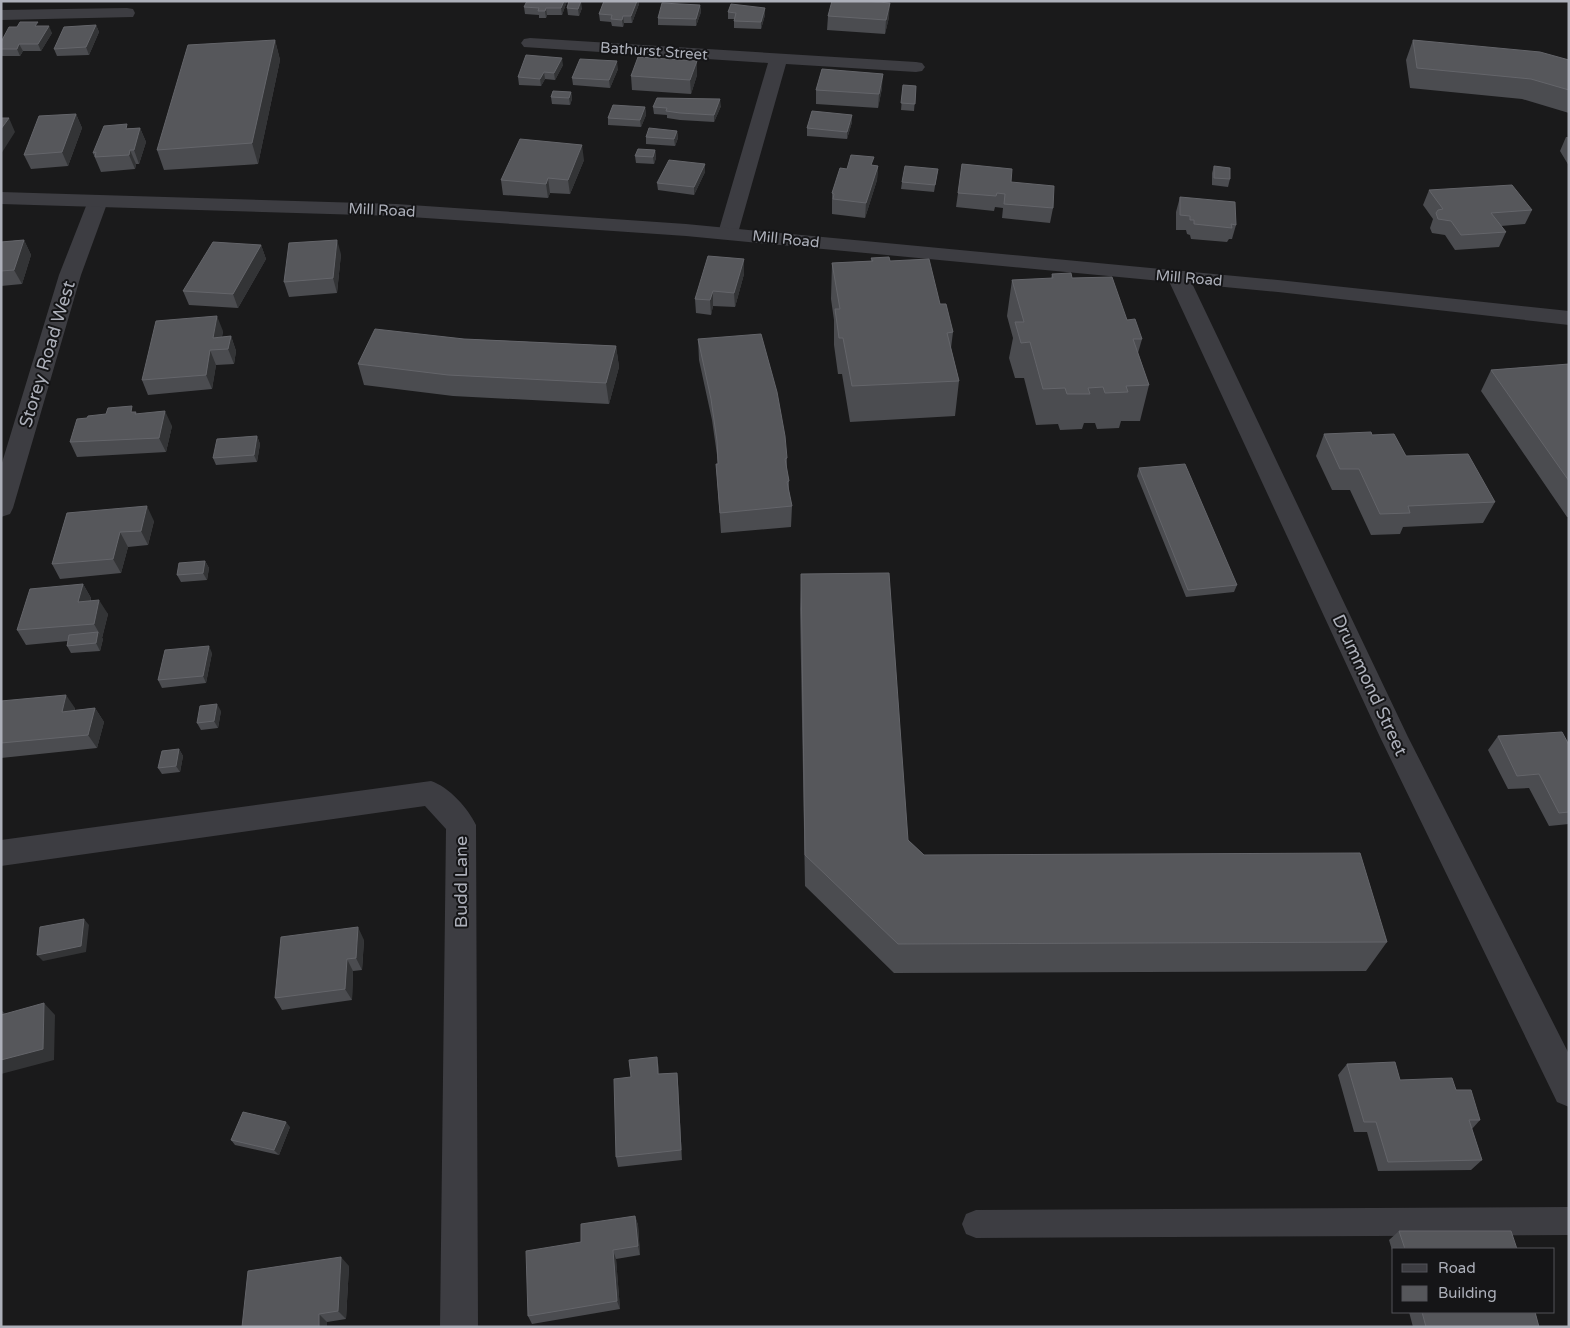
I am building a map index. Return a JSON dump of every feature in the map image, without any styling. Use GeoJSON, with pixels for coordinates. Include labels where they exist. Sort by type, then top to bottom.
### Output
{"type":"FeatureCollection","features":[{"type":"Feature","properties":{"kind":"street"},"geometry":{"type":"LineString","coordinates":[[1,15],[127,13]]}},
{"type":"Feature","properties":{"kind":"street","name":"Bathurst Street"},"geometry":{"type":"LineString","coordinates":[[530,43],[778,60],[916,67]]}},
{"type":"Feature","properties":{"kind":"street"},"geometry":{"type":"LineString","coordinates":[[728,233],[778,60]]}},
{"type":"Feature","properties":{"kind":"street","name":"Mill Road"},"geometry":{"type":"LineString","coordinates":[[1,198],[396,210],[728,233],[1569,318]]}},
{"type":"Feature","properties":{"kind":"street","name":"Storey Road West"},"geometry":{"type":"LineString","coordinates":[[1,508],[70,275],[98,201]]}},
{"type":"Feature","properties":{"kind":"street","name":"Drummond Street"},"geometry":{"type":"LineString","coordinates":[[1178,277],[1394,737],[1569,1090]]}},
{"type":"Feature","properties":{"kind":"street","name":"Budd Lane"},"geometry":{"type":"LineString","coordinates":[[1,853],[431,793],[461,825],[459,1327]]}},
{"type":"Feature","properties":{"kind":"lane"},"geometry":{"type":"LineString","coordinates":[[976,1224],[1569,1221]]}},
{"type":"Feature","properties":{"kind":"building"},"geometry":{"type":"Polygon","coordinates":[[[527,1],[564,1],[561,8],[546,8],[545,11],[538,11],[539,8],[524,7],[527,1]]]}},
{"type":"Feature","properties":{"kind":"building"},"geometry":{"type":"Polygon","coordinates":[[[569,1],[581,1],[578,9],[567,8],[569,1]]]}},
{"type":"Feature","properties":{"kind":"building"},"geometry":{"type":"Polygon","coordinates":[[[604,1],[637,1],[631,16],[623,16],[622,20],[611,19],[612,15],[599,14],[604,1]]]}},
{"type":"Feature","properties":{"kind":"building"},"geometry":{"type":"Polygon","coordinates":[[[832,1],[890,3],[886,20],[828,16],[832,1]]]}},
{"type":"Feature","properties":{"kind":"building"},"geometry":{"type":"Polygon","coordinates":[[[662,3],[700,5],[696,19],[658,18],[662,3]]]}},
{"type":"Feature","properties":{"kind":"building"},"geometry":{"type":"Polygon","coordinates":[[[731,4],[765,8],[761,22],[734,21],[736,13],[728,12],[731,4]]]}},
{"type":"Feature","properties":{"kind":"building"},"geometry":{"type":"Polygon","coordinates":[[[20,22],[38,22],[35,26],[49,26],[38,44],[19,44],[17,49],[1,49],[1,42],[9,27],[17,27],[20,22]]]}},
{"type":"Feature","properties":{"kind":"building"},"geometry":{"type":"Polygon","coordinates":[[[96,25],[86,47],[54,49],[64,27],[96,25]]]}},
{"type":"Feature","properties":{"kind":"building"},"geometry":{"type":"Polygon","coordinates":[[[275,40],[252,143],[157,150],[188,45],[275,40]]]}},
{"type":"Feature","properties":{"kind":"building"},"geometry":{"type":"Polygon","coordinates":[[[1413,40],[1540,52],[1569,60],[1569,90],[1531,79],[1417,68],[1413,40]]]}},
{"type":"Feature","properties":{"kind":"building"},"geometry":{"type":"Polygon","coordinates":[[[526,55],[562,58],[554,73],[544,72],[540,79],[518,77],[526,55]]]}},
{"type":"Feature","properties":{"kind":"building"},"geometry":{"type":"Polygon","coordinates":[[[638,57],[697,61],[690,80],[631,76],[638,57]]]}},
{"type":"Feature","properties":{"kind":"building"},"geometry":{"type":"Polygon","coordinates":[[[580,59],[617,61],[609,80],[572,78],[580,59]]]}},
{"type":"Feature","properties":{"kind":"building"},"geometry":{"type":"Polygon","coordinates":[[[822,69],[883,74],[879,94],[816,90],[822,69]]]}},
{"type":"Feature","properties":{"kind":"building"},"geometry":{"type":"Polygon","coordinates":[[[903,85],[916,86],[915,104],[901,103],[903,85]]]}},
{"type":"Feature","properties":{"kind":"building"},"geometry":{"type":"Polygon","coordinates":[[[553,91],[571,92],[569,98],[551,97],[553,91]]]}},
{"type":"Feature","properties":{"kind":"building"},"geometry":{"type":"Polygon","coordinates":[[[657,98],[720,99],[714,115],[666,111],[667,108],[653,107],[657,98]]]}},
{"type":"Feature","properties":{"kind":"building"},"geometry":{"type":"Polygon","coordinates":[[[613,105],[645,107],[640,120],[608,118],[613,105]]]}},
{"type":"Feature","properties":{"kind":"building"},"geometry":{"type":"Polygon","coordinates":[[[812,111],[852,115],[847,132],[807,128],[812,111]]]}},
{"type":"Feature","properties":{"kind":"building"},"geometry":{"type":"Polygon","coordinates":[[[76,114],[62,152],[24,155],[39,116],[76,114]]]}},
{"type":"Feature","properties":{"kind":"building"},"geometry":{"type":"Polygon","coordinates":[[[1,118],[9,118],[1,129],[1,118]]]}},
{"type":"Feature","properties":{"kind":"building"},"geometry":{"type":"Polygon","coordinates":[[[127,124],[126,129],[140,128],[134,150],[130,150],[129,155],[95,157],[96,152],[93,153],[104,126],[127,124]]]}},
{"type":"Feature","properties":{"kind":"building"},"geometry":{"type":"Polygon","coordinates":[[[649,128],[677,131],[674,139],[646,137],[649,128]]]}},
{"type":"Feature","properties":{"kind":"building"},"geometry":{"type":"Polygon","coordinates":[[[520,139],[582,145],[568,180],[548,178],[546,184],[501,180],[520,139]]]}},
{"type":"Feature","properties":{"kind":"building"},"geometry":{"type":"Polygon","coordinates":[[[638,149],[655,150],[653,157],[635,156],[638,149]]]}},
{"type":"Feature","properties":{"kind":"building"},"geometry":{"type":"Polygon","coordinates":[[[851,155],[874,157],[871,165],[878,166],[866,203],[833,199],[834,194],[832,193],[840,168],[847,169],[851,155]]]}},
{"type":"Feature","properties":{"kind":"building"},"geometry":{"type":"Polygon","coordinates":[[[669,160],[705,164],[694,187],[657,183],[669,160]]]}},
{"type":"Feature","properties":{"kind":"building"},"geometry":{"type":"Polygon","coordinates":[[[962,164],[1012,169],[1011,182],[1054,186],[1053,208],[1004,204],[1005,194],[997,193],[996,196],[958,193],[962,164]]]}},
{"type":"Feature","properties":{"kind":"building"},"geometry":{"type":"Polygon","coordinates":[[[905,166],[938,169],[935,185],[902,182],[905,166]]]}},
{"type":"Feature","properties":{"kind":"building"},"geometry":{"type":"Polygon","coordinates":[[[1214,166],[1230,168],[1230,179],[1214,178],[1214,166]]]}},
{"type":"Feature","properties":{"kind":"building"},"geometry":{"type":"Polygon","coordinates":[[[1512,185],[1532,210],[1491,213],[1506,232],[1461,235],[1451,221],[1438,219],[1436,213],[1438,210],[1443,209],[1429,190],[1512,185]]]}},
{"type":"Feature","properties":{"kind":"building"},"geometry":{"type":"Polygon","coordinates":[[[1180,197],[1235,202],[1236,225],[1231,224],[1232,228],[1194,224],[1194,220],[1190,220],[1190,216],[1180,215],[1180,197]]]}},
{"type":"Feature","properties":{"kind":"building"},"geometry":{"type":"Polygon","coordinates":[[[24,240],[14,270],[1,271],[1,242],[24,240]]]}},
{"type":"Feature","properties":{"kind":"building"},"geometry":{"type":"Polygon","coordinates":[[[337,240],[333,278],[284,282],[289,243],[337,240]]]}},
{"type":"Feature","properties":{"kind":"building"},"geometry":{"type":"Polygon","coordinates":[[[213,242],[261,245],[233,294],[183,291],[213,242]]]}},
{"type":"Feature","properties":{"kind":"building"},"geometry":{"type":"Polygon","coordinates":[[[708,256],[744,259],[734,293],[713,291],[710,300],[695,299],[708,256]]]}},
{"type":"Feature","properties":{"kind":"building"},"geometry":{"type":"Polygon","coordinates":[[[889,257],[890,261],[929,259],[940,304],[946,304],[953,332],[947,333],[959,381],[852,386],[843,338],[839,338],[835,309],[840,309],[832,263],[873,261],[871,258],[889,257]]]}},
{"type":"Feature","properties":{"kind":"building"},"geometry":{"type":"Polygon","coordinates":[[[1071,273],[1072,278],[1112,277],[1127,320],[1135,319],[1142,339],[1133,339],[1149,385],[1126,386],[1128,392],[1105,393],[1103,387],[1088,388],[1090,394],[1067,394],[1065,388],[1043,389],[1030,342],[1021,343],[1015,322],[1024,322],[1012,280],[1053,278],[1052,274],[1071,273]]]}},
{"type":"Feature","properties":{"kind":"building"},"geometry":{"type":"Polygon","coordinates":[[[217,316],[213,338],[231,336],[228,349],[210,350],[206,375],[142,380],[156,321],[217,316]]]}},
{"type":"Feature","properties":{"kind":"building"},"geometry":{"type":"Polygon","coordinates":[[[375,329],[464,339],[616,346],[606,383],[448,375],[358,364],[375,329]]]}},
{"type":"Feature","properties":{"kind":"building"},"geometry":{"type":"Polygon","coordinates":[[[761,334],[777,392],[785,436],[787,458],[785,459],[789,481],[787,482],[792,506],[720,513],[716,464],[718,464],[717,441],[711,399],[698,339],[761,334]]]}},
{"type":"Feature","properties":{"kind":"building"},"geometry":{"type":"Polygon","coordinates":[[[1569,364],[1569,481],[1491,370],[1569,364]]]}},
{"type":"Feature","properties":{"kind":"building"},"geometry":{"type":"Polygon","coordinates":[[[132,406],[131,412],[136,412],[135,414],[165,411],[159,438],[70,442],[77,419],[106,414],[108,408],[132,406]]]}},
{"type":"Feature","properties":{"kind":"building"},"geometry":{"type":"Polygon","coordinates":[[[1371,432],[1372,435],[1394,434],[1406,456],[1468,454],[1495,502],[1408,506],[1410,513],[1380,514],[1359,469],[1340,469],[1324,434],[1371,432]]]}},
{"type":"Feature","properties":{"kind":"building"},"geometry":{"type":"Polygon","coordinates":[[[257,436],[254,455],[213,458],[217,439],[257,436]]]}},
{"type":"Feature","properties":{"kind":"building"},"geometry":{"type":"Polygon","coordinates":[[[1185,464],[1237,585],[1188,590],[1139,468],[1185,464]]]}},
{"type":"Feature","properties":{"kind":"building"},"geometry":{"type":"Polygon","coordinates":[[[147,506],[141,531],[120,532],[113,559],[52,564],[67,513],[147,506]]]}},
{"type":"Feature","properties":{"kind":"building"},"geometry":{"type":"Polygon","coordinates":[[[205,561],[203,573],[177,575],[179,563],[205,561]]]}},
{"type":"Feature","properties":{"kind":"building"},"geometry":{"type":"Polygon","coordinates":[[[889,573],[908,840],[924,855],[1360,853],[1387,942],[898,944],[805,855],[801,574],[889,573]]]}},
{"type":"Feature","properties":{"kind":"building"},"geometry":{"type":"Polygon","coordinates":[[[83,584],[78,602],[99,600],[94,624],[17,630],[30,589],[83,584]]]}},
{"type":"Feature","properties":{"kind":"building"},"geometry":{"type":"Polygon","coordinates":[[[98,632],[96,643],[67,646],[69,635],[98,632]]]}},
{"type":"Feature","properties":{"kind":"building"},"geometry":{"type":"Polygon","coordinates":[[[209,646],[203,676],[158,680],[165,650],[209,646]]]}},
{"type":"Feature","properties":{"kind":"building"},"geometry":{"type":"Polygon","coordinates":[[[66,695],[62,712],[95,708],[88,735],[1,743],[1,701],[66,695]]]}},
{"type":"Feature","properties":{"kind":"building"},"geometry":{"type":"Polygon","coordinates":[[[217,704],[214,721],[197,723],[200,706],[217,704]]]}},
{"type":"Feature","properties":{"kind":"building"},"geometry":{"type":"Polygon","coordinates":[[[1562,732],[1569,745],[1569,812],[1559,813],[1539,774],[1517,776],[1498,736],[1562,732]]]}},
{"type":"Feature","properties":{"kind":"building"},"geometry":{"type":"Polygon","coordinates":[[[179,749],[176,766],[158,768],[162,751],[179,749]]]}},
{"type":"Feature","properties":{"kind":"building"},"geometry":{"type":"Polygon","coordinates":[[[84,919],[81,946],[37,955],[40,927],[84,919]]]}},
{"type":"Feature","properties":{"kind":"building"},"geometry":{"type":"Polygon","coordinates":[[[358,927],[356,958],[347,959],[345,989],[275,998],[281,937],[358,927]]]}},
{"type":"Feature","properties":{"kind":"building"},"geometry":{"type":"Polygon","coordinates":[[[44,1003],[43,1049],[1,1060],[1,1015],[44,1003]]]}},
{"type":"Feature","properties":{"kind":"building"},"geometry":{"type":"Polygon","coordinates":[[[657,1057],[658,1074],[677,1073],[681,1150],[616,1157],[614,1079],[631,1077],[629,1060],[657,1057]]]}},
{"type":"Feature","properties":{"kind":"building"},"geometry":{"type":"Polygon","coordinates":[[[1395,1062],[1400,1080],[1452,1078],[1456,1090],[1471,1090],[1480,1120],[1469,1120],[1482,1160],[1388,1162],[1376,1122],[1364,1122],[1347,1064],[1395,1062]]]}},
{"type":"Feature","properties":{"kind":"building"},"geometry":{"type":"Polygon","coordinates":[[[243,1112],[286,1122],[274,1150],[231,1140],[243,1112]]]}},
{"type":"Feature","properties":{"kind":"building"},"geometry":{"type":"Polygon","coordinates":[[[635,1216],[638,1246],[613,1250],[617,1301],[528,1316],[526,1251],[581,1242],[581,1224],[635,1216]]]}},
{"type":"Feature","properties":{"kind":"building"},"geometry":{"type":"Polygon","coordinates":[[[1399,1231],[1511,1231],[1517,1248],[1405,1248],[1399,1231]]]}},
{"type":"Feature","properties":{"kind":"building"},"geometry":{"type":"Polygon","coordinates":[[[341,1257],[338,1311],[319,1314],[319,1327],[242,1327],[248,1271],[341,1257]]]}},
{"type":"Feature","properties":{"kind":"building"},"geometry":{"type":"Polygon","coordinates":[[[1422,1313],[1535,1313],[1539,1327],[1426,1327],[1422,1313]]]}}]}
